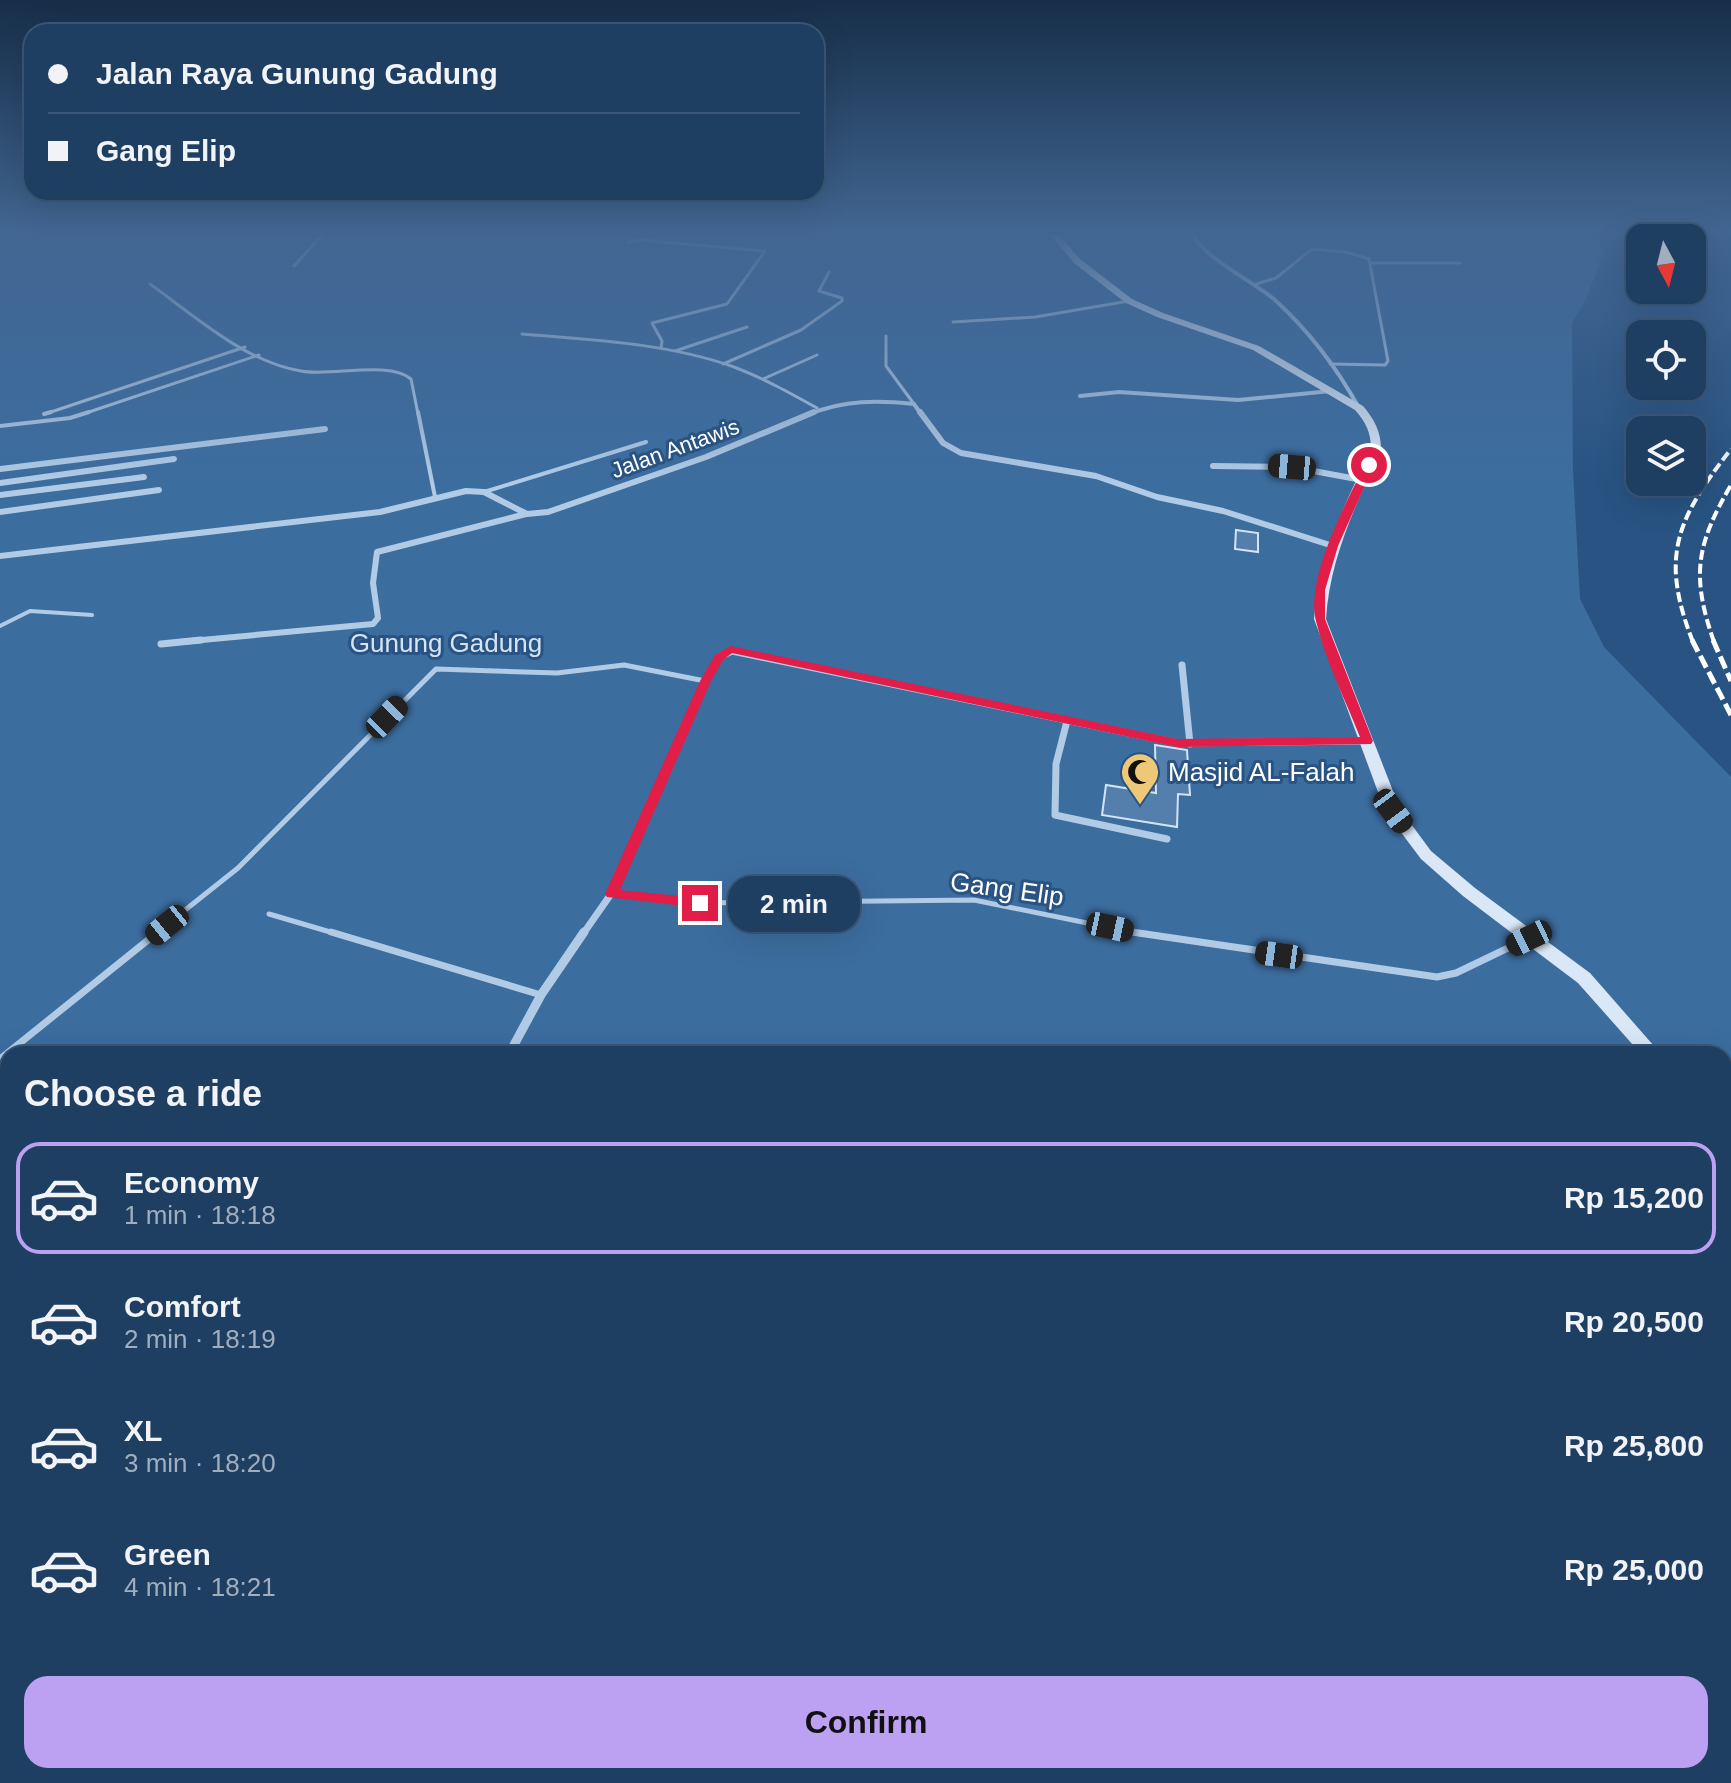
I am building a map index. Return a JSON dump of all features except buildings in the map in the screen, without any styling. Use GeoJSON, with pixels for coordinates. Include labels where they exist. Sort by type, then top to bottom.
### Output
{"type":"FeatureCollection","features":[{"type":"Feature","properties":{"kind":"street"},"geometry":{"type":"LineString","coordinates":[[1166,317],[1256,348],[1359,408]]}},
{"type":"Feature","properties":{"kind":"street"},"geometry":{"type":"LineString","coordinates":[[1289,317],[1349,388],[1377,435],[1376,449],[1333,546],[1320,590],[1320,619],[1393,811],[1426,855],[1584,978],[1645,1046]]}},
{"type":"Feature","properties":{"kind":"street"},"geometry":{"type":"LineString","coordinates":[[1080,396],[1119,392],[1238,400],[1331,391]]}},
{"type":"Feature","properties":{"kind":"street","name":"Jalan Antawis"},"geometry":{"type":"LineString","coordinates":[[161,644],[373,624],[378,618],[373,583],[377,552],[527,514],[548,512],[729,449],[817,408],[867,400],[914,404]]}},
{"type":"Feature","properties":{"kind":"street"},"geometry":{"type":"LineString","coordinates":[[914,404],[943,443],[961,453],[1088,474],[1157,497],[1223,511],[1333,546]]}},
{"type":"Feature","properties":{"kind":"street"},"geometry":{"type":"LineString","coordinates":[[0,469],[325,429]]}},
{"type":"Feature","properties":{"kind":"street"},"geometry":{"type":"LineString","coordinates":[[0,483],[174,459]]}},
{"type":"Feature","properties":{"kind":"street"},"geometry":{"type":"LineString","coordinates":[[1213,466],[1292,467],[1362,480]]}},
{"type":"Feature","properties":{"kind":"street"},"geometry":{"type":"LineString","coordinates":[[0,495],[144,477]]}},
{"type":"Feature","properties":{"kind":"street"},"geometry":{"type":"LineString","coordinates":[[0,512],[159,490]]}},
{"type":"Feature","properties":{"kind":"street"},"geometry":{"type":"LineString","coordinates":[[0,556],[366,514],[466,491],[484,492],[527,514]]}},
{"type":"Feature","properties":{"kind":"street"},"geometry":{"type":"LineString","coordinates":[[513,1046],[541,995],[611,894],[705,681],[724,652],[740,650],[893,686],[1190,744],[1367,741]]}},
{"type":"Feature","properties":{"kind":"street"},"geometry":{"type":"LineString","coordinates":[[1182,665],[1190,744]]}},
{"type":"Feature","properties":{"kind":"street"},"geometry":{"type":"LineString","coordinates":[[1067,721],[1056,764],[1055,815],[1167,839]]}},
{"type":"Feature","properties":{"kind":"lane"},"geometry":{"type":"LineString","coordinates":[[200,317],[283,368],[304,372],[407,375],[411,379],[435,497]]}},
{"type":"Feature","properties":{"kind":"lane"},"geometry":{"type":"LineString","coordinates":[[661,348],[662,341],[652,323],[675,317]]}},
{"type":"Feature","properties":{"kind":"lane"},"geometry":{"type":"LineString","coordinates":[[723,364],[801,330],[819,317]]}},
{"type":"Feature","properties":{"kind":"lane"},"geometry":{"type":"LineString","coordinates":[[953,322],[1032,317]]}},
{"type":"Feature","properties":{"kind":"lane"},"geometry":{"type":"LineString","coordinates":[[1330,364],[1385,365],[1388,361],[1380,317]]}},
{"type":"Feature","properties":{"kind":"lane"},"geometry":{"type":"LineString","coordinates":[[674,352],[747,327]]}},
{"type":"Feature","properties":{"kind":"lane"},"geometry":{"type":"LineString","coordinates":[[522,334],[661,348],[723,364],[763,379],[817,408]]}},
{"type":"Feature","properties":{"kind":"lane"},"geometry":{"type":"LineString","coordinates":[[886,336],[886,366],[914,404]]}},
{"type":"Feature","properties":{"kind":"lane"},"geometry":{"type":"LineString","coordinates":[[44,414],[245,347]]}},
{"type":"Feature","properties":{"kind":"lane"},"geometry":{"type":"LineString","coordinates":[[0,426],[70,418],[259,355]]}},
{"type":"Feature","properties":{"kind":"lane"},"geometry":{"type":"LineString","coordinates":[[763,379],[817,355]]}},
{"type":"Feature","properties":{"kind":"lane"},"geometry":{"type":"LineString","coordinates":[[484,492],[646,442]]}},
{"type":"Feature","properties":{"kind":"lane"},"geometry":{"type":"LineString","coordinates":[[0,626],[30,611],[92,615]]}},
{"type":"Feature","properties":{"kind":"lane"},"geometry":{"type":"LineString","coordinates":[[16,1046],[238,868],[436,669],[557,673],[624,665],[705,681]]}},
{"type":"Feature","properties":{"kind":"lane","name":"Gang Elip"},"geometry":{"type":"LineString","coordinates":[[611,894],[700,903],[974,900],[1164,939],[1437,977],[1456,973],[1529,938]]}},
{"type":"Feature","properties":{"kind":"lane"},"geometry":{"type":"LineString","coordinates":[[269,914],[541,995]]}},
{"type":"Feature","properties":{"kind":"green space","name":"Gunung Gadung"},"geometry":{"type":"Polygon","coordinates":[[[0,317],[1575,317],[1572,323],[1573,470],[1580,599],[1604,647],[1731,777],[1731,1046],[0,1046],[0,317]]]}},
{"type":"Feature","properties":{"kind":"railway"},"geometry":{"type":"LineString","coordinates":[[1693,642],[1677,585],[1679,540],[1686,518],[1731,449]]}},
{"type":"Feature","properties":{"kind":"railway"},"geometry":{"type":"LineString","coordinates":[[1714,642],[1702,598],[1701,561],[1710,526],[1731,485]]}},
{"type":"Feature","properties":{"kind":"railway"},"geometry":{"type":"LineString","coordinates":[[1713,640],[1731,681]]}},
{"type":"Feature","properties":{"kind":"railway"},"geometry":{"type":"LineString","coordinates":[[1693,642],[1731,715]]}},
{"type":"Feature","properties":{"kind":"place","name":"Masjid AL-Falah"},"geometry":{"type":"Point","coordinates":[1140,806]}},
{"type":"Feature","properties":{"kind":"route"},"geometry":{"type":"LineString","coordinates":[[700,903],[611,894],[705,681],[719,658],[731,649],[893,686],[1177,743],[1367,741],[1320,619],[1320,590],[1333,546],[1369,465]]}}]}
